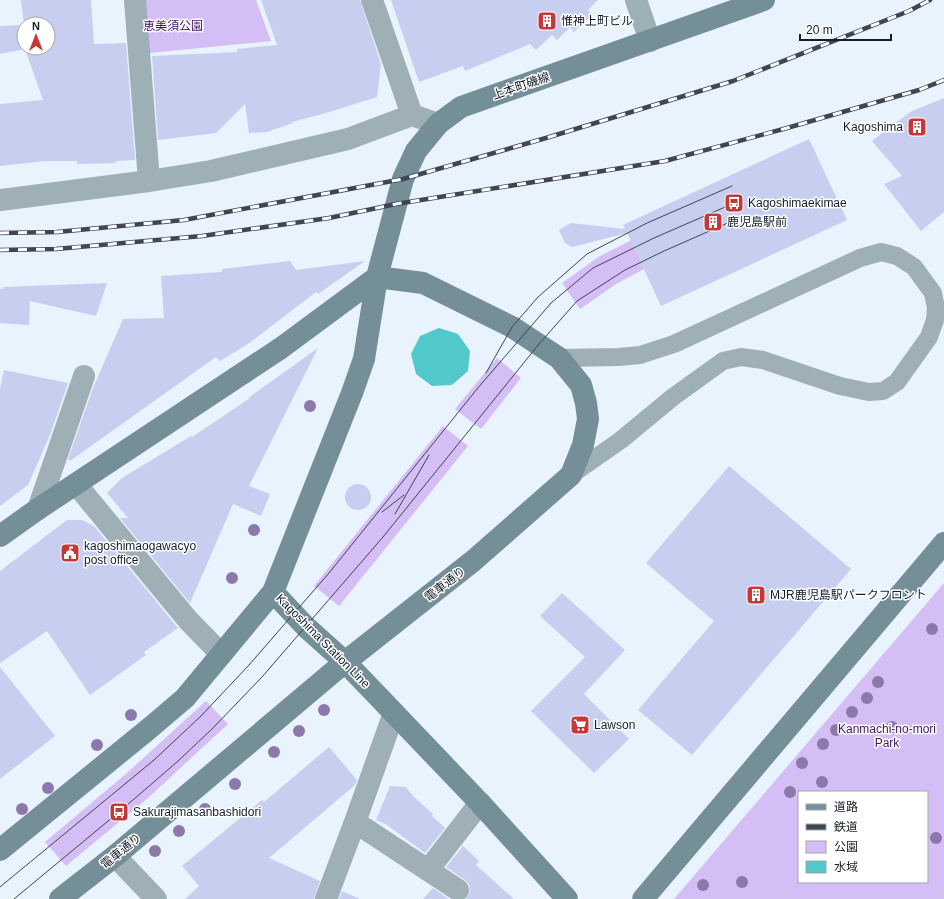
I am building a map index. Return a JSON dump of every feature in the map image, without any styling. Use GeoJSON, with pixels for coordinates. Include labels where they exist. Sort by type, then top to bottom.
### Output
{"type":"FeatureCollection","features":[{"type":"Feature","properties":{"kind":"street"},"geometry":{"type":"LineString","coordinates":[[135,0],[149,181]]}},
{"type":"Feature","properties":{"kind":"street"},"geometry":{"type":"LineString","coordinates":[[372,0],[412,115]]}},
{"type":"Feature","properties":{"kind":"street"},"geometry":{"type":"LineString","coordinates":[[636,0],[650,41]]}},
{"type":"Feature","properties":{"kind":"street","name":"上本町磯線"},"geometry":{"type":"LineString","coordinates":[[377,277],[403,178],[416,151],[438,124],[461,107],[764,0]]}},
{"type":"Feature","properties":{"kind":"street"},"geometry":{"type":"LineString","coordinates":[[0,200],[211,172],[348,139],[412,115],[438,124]]}},
{"type":"Feature","properties":{"kind":"street"},"geometry":{"type":"LineString","coordinates":[[0,536],[38,509],[281,348],[377,277]]}},
{"type":"Feature","properties":{"kind":"street","name":"電車通り"},"geometry":{"type":"LineString","coordinates":[[60,899],[115,856],[345,662],[473,562],[571,476],[583,445],[588,419],[586,403],[580,385],[559,358],[512,327],[423,283],[377,277]]}},
{"type":"Feature","properties":{"kind":"street","name":"Kagoshima Station Line"},"geometry":{"type":"LineString","coordinates":[[377,277],[364,359],[273,592],[306,627],[345,662],[394,713],[480,803],[567,899]]}},
{"type":"Feature","properties":{"kind":"street"},"geometry":{"type":"LineString","coordinates":[[38,509],[84,376]]}},
{"type":"Feature","properties":{"kind":"street"},"geometry":{"type":"LineString","coordinates":[[76,484],[191,623],[221,654]]}},
{"type":"Feature","properties":{"kind":"street"},"geometry":{"type":"LineString","coordinates":[[643,899],[944,543]]}},
{"type":"Feature","properties":{"kind":"street"},"geometry":{"type":"LineString","coordinates":[[0,850],[152,727],[185,698],[273,592]]}},
{"type":"Feature","properties":{"kind":"street"},"geometry":{"type":"LineString","coordinates":[[326,899],[394,713]]}},
{"type":"Feature","properties":{"kind":"street"},"geometry":{"type":"LineString","coordinates":[[428,870],[480,803]]}},
{"type":"Feature","properties":{"kind":"street"},"geometry":{"type":"LineString","coordinates":[[355,822],[458,890]]}},
{"type":"Feature","properties":{"kind":"street"},"geometry":{"type":"LineString","coordinates":[[115,856],[156,899]]}},
{"type":"Feature","properties":{"kind":"lane"},"geometry":{"type":"LineString","coordinates":[[559,358],[619,357],[640,355],[674,344],[860,258],[880,252],[897,256],[914,267],[933,293],[936,308],[935,320],[930,337],[897,382],[883,391],[869,392],[840,386],[763,360],[741,357],[723,361],[673,397],[621,440],[571,476]]}},
{"type":"Feature","properties":{"kind":"green space","name":"恵美須公園"},"geometry":{"type":"Polygon","coordinates":[[[144,0],[256,0],[271,41],[149,53],[144,0]]]}},
{"type":"Feature","properties":{"kind":"green space"},"geometry":{"type":"Polygon","coordinates":[[[634,239],[648,267],[616,284],[580,309],[562,283],[600,256],[634,239]]]}},
{"type":"Feature","properties":{"kind":"green space"},"geometry":{"type":"Polygon","coordinates":[[[497,358],[521,378],[481,429],[455,409],[497,358]]]}},
{"type":"Feature","properties":{"kind":"green space"},"geometry":{"type":"Polygon","coordinates":[[[443,426],[468,446],[339,606],[314,586],[443,426]]]}},
{"type":"Feature","properties":{"kind":"green space","name":"Kanmachi-no-mori Park"},"geometry":{"type":"Polygon","coordinates":[[[944,583],[944,899],[674,899],[944,583]]]}},
{"type":"Feature","properties":{"kind":"green space"},"geometry":{"type":"Polygon","coordinates":[[[206,701],[228,724],[148,798],[66,866],[45,842],[127,773],[206,701]]]}},
{"type":"Feature","properties":{"kind":"water"},"geometry":{"type":"Polygon","coordinates":[[[439,328],[458,334],[470,351],[468,371],[452,385],[432,386],[416,374],[411,354],[420,336],[439,328]]]}},
{"type":"Feature","properties":{"kind":"building"},"geometry":{"type":"Polygon","coordinates":[[[21,0],[91,0],[94,44],[126,43],[135,160],[116,161],[116,163],[77,164],[77,161],[45,161],[0,166],[0,104],[43,100],[27,56],[56,56],[56,16],[23,16],[21,0]]]}},
{"type":"Feature","properties":{"kind":"building"},"geometry":{"type":"Polygon","coordinates":[[[261,0],[360,0],[381,64],[377,97],[292,122],[293,123],[267,132],[249,133],[245,104],[216,133],[158,140],[152,56],[238,52],[237,49],[277,45],[261,0]]]}},
{"type":"Feature","properties":{"kind":"building"},"geometry":{"type":"Polygon","coordinates":[[[391,0],[598,0],[588,10],[592,15],[574,32],[570,27],[557,40],[552,35],[536,50],[530,44],[465,71],[463,66],[419,82],[391,0]]]}},
{"type":"Feature","properties":{"kind":"building"},"geometry":{"type":"Polygon","coordinates":[[[16,25],[16,51],[0,54],[0,26],[16,25]]]}},
{"type":"Feature","properties":{"kind":"building","name":"Kagoshima"},"geometry":{"type":"Polygon","coordinates":[[[944,98],[944,212],[921,231],[884,184],[902,176],[872,141],[910,112],[944,98]]]}},
{"type":"Feature","properties":{"kind":"building","name":"鹿児島駅前"},"geometry":{"type":"Polygon","coordinates":[[[809,139],[847,220],[661,306],[627,233],[572,247],[565,243],[559,230],[571,223],[625,229],[623,225],[809,139]]]}},
{"type":"Feature","properties":{"kind":"building"},"geometry":{"type":"Polygon","coordinates":[[[290,261],[296,270],[365,261],[318,294],[316,292],[248,344],[220,361],[216,357],[70,461],[68,459],[93,388],[123,319],[164,318],[161,276],[222,272],[222,269],[290,261]]]}},
{"type":"Feature","properties":{"kind":"building"},"geometry":{"type":"Polygon","coordinates":[[[107,283],[96,316],[30,301],[29,325],[0,323],[0,289],[3,289],[3,287],[107,283]]]}},
{"type":"Feature","properties":{"kind":"building"},"geometry":{"type":"Polygon","coordinates":[[[318,348],[249,486],[270,494],[261,516],[233,504],[190,603],[120,518],[128,518],[107,493],[122,478],[191,436],[192,437],[250,398],[248,398],[318,348]]]}},
{"type":"Feature","properties":{"kind":"building"},"geometry":{"type":"Polygon","coordinates":[[[4,370],[68,383],[50,435],[28,485],[0,506],[0,389],[4,370]]]}},
{"type":"Feature","properties":{"kind":"building","name":"MJR鹿児島駅パークフロント"},"geometry":{"type":"Polygon","coordinates":[[[729,466],[851,569],[692,755],[638,710],[714,621],[646,563],[729,466]]]}},
{"type":"Feature","properties":{"kind":"building"},"geometry":{"type":"Polygon","coordinates":[[[358,484],[367,488],[371,497],[367,506],[358,510],[349,506],[345,497],[349,488],[358,484]]]}},
{"type":"Feature","properties":{"kind":"building"},"geometry":{"type":"Polygon","coordinates":[[[67,520],[82,520],[94,526],[178,628],[144,652],[146,655],[90,695],[47,631],[0,663],[0,571],[67,520]]]}},
{"type":"Feature","properties":{"kind":"building"},"geometry":{"type":"Polygon","coordinates":[[[562,593],[625,650],[584,694],[629,739],[594,773],[531,711],[585,657],[540,616],[562,593]]]}},
{"type":"Feature","properties":{"kind":"building"},"geometry":{"type":"Polygon","coordinates":[[[0,667],[55,736],[0,779],[0,667]]]}},
{"type":"Feature","properties":{"kind":"building"},"geometry":{"type":"Polygon","coordinates":[[[329,747],[357,780],[355,785],[269,858],[320,881],[314,899],[185,899],[199,886],[182,866],[262,800],[264,802],[329,747]]]}},
{"type":"Feature","properties":{"kind":"building"},"geometry":{"type":"Polygon","coordinates":[[[390,786],[406,787],[445,828],[425,853],[387,825],[376,820],[390,786]]]}},
{"type":"Feature","properties":{"kind":"building"},"geometry":{"type":"Polygon","coordinates":[[[463,846],[479,861],[476,865],[514,899],[466,899],[470,891],[469,884],[446,867],[463,846]]]}},
{"type":"Feature","properties":{"kind":"building"},"geometry":{"type":"Polygon","coordinates":[[[433,888],[449,899],[423,899],[433,888]]]}},
{"type":"Feature","properties":{"kind":"building"},"geometry":{"type":"Polygon","coordinates":[[[342,891],[360,899],[339,899],[342,891]]]}},
{"type":"Feature","properties":{"kind":"tram line"},"geometry":{"type":"LineString","coordinates":[[486,373],[512,327],[538,297],[587,254],[647,223],[732,186]]}},
{"type":"Feature","properties":{"kind":"tram line"},"geometry":{"type":"LineString","coordinates":[[0,887],[154,760],[201,716],[249,665],[329,573],[477,389],[551,303],[593,268],[654,238],[739,201]]}},
{"type":"Feature","properties":{"kind":"tram line"},"geometry":{"type":"LineString","coordinates":[[14,899],[177,762],[212,729],[262,677],[383,537],[539,344],[577,301],[625,270],[746,215]]}},
{"type":"Feature","properties":{"kind":"tram line"},"geometry":{"type":"LineString","coordinates":[[395,514],[429,455]]}},
{"type":"Feature","properties":{"kind":"tram line"},"geometry":{"type":"LineString","coordinates":[[382,512],[404,495]]}},
{"type":"Feature","properties":{"kind":"railway"},"geometry":{"type":"LineString","coordinates":[[0,233],[57,232],[184,220],[403,179],[546,138],[733,81],[909,11],[930,0]]}},
{"type":"Feature","properties":{"kind":"railway"},"geometry":{"type":"LineString","coordinates":[[0,250],[56,249],[202,236],[329,218],[396,204],[665,161],[919,90],[944,80]]}},
{"type":"Feature","properties":{"kind":"place","name":"惟神上町ビル"},"geometry":{"type":"Point","coordinates":[547,21]}},
{"type":"Feature","properties":{"kind":"place","name":"Kagoshima"},"geometry":{"type":"Point","coordinates":[917,127]}},
{"type":"Feature","properties":{"kind":"place","name":"Kagoshimaekimae"},"geometry":{"type":"Point","coordinates":[734,203]}},
{"type":"Feature","properties":{"kind":"place","name":"鹿児島駅前"},"geometry":{"type":"Point","coordinates":[713,222]}},
{"type":"Feature","properties":{"kind":"place","name":"kagoshimaogawacyo post office"},"geometry":{"type":"Point","coordinates":[70,553]}},
{"type":"Feature","properties":{"kind":"place","name":"MJR鹿児島駅パークフロント"},"geometry":{"type":"Point","coordinates":[756,595]}},
{"type":"Feature","properties":{"kind":"place","name":"Lawson"},"geometry":{"type":"Point","coordinates":[580,725]}},
{"type":"Feature","properties":{"kind":"place","name":"Sakurajimasanbashidori"},"geometry":{"type":"Point","coordinates":[119,812]}}]}
